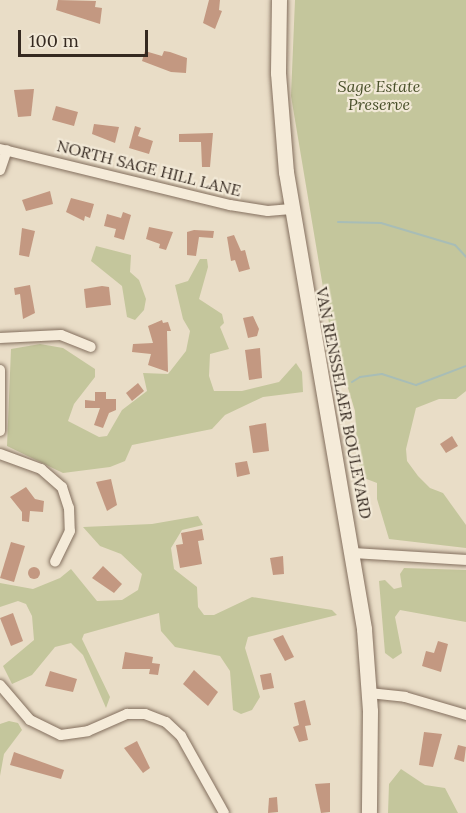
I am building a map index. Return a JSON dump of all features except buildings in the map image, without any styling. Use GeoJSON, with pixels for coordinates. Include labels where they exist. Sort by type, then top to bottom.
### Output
{"type":"FeatureCollection","features":[{"type":"Feature","properties":{"kind":"main road","name":"VAN RENSSELAER BOULEVARD"},"geometry":{"type":"LineString","coordinates":[[279,0],[278,73],[291,209],[354,553],[369,693],[369,813]]}},
{"type":"Feature","properties":{"kind":"street","name":"NORTH SAGE HILL LANE"},"geometry":{"type":"LineString","coordinates":[[3,149],[230,205],[268,211],[291,209]]}},
{"type":"Feature","properties":{"kind":"street"},"geometry":{"type":"LineString","coordinates":[[0,170],[3,149]]}},
{"type":"Feature","properties":{"kind":"street"},"geometry":{"type":"LineString","coordinates":[[0,338],[61,335],[91,347]]}},
{"type":"Feature","properties":{"kind":"street"},"geometry":{"type":"LineString","coordinates":[[0,370],[0,431]]}},
{"type":"Feature","properties":{"kind":"street"},"geometry":{"type":"LineString","coordinates":[[0,454],[41,469],[62,487],[71,527],[55,562]]}},
{"type":"Feature","properties":{"kind":"street"},"geometry":{"type":"LineString","coordinates":[[354,553],[466,560]]}},
{"type":"Feature","properties":{"kind":"street"},"geometry":{"type":"LineString","coordinates":[[0,685],[30,720],[61,735],[88,731],[127,714],[146,714],[166,722],[181,736],[224,813]]}},
{"type":"Feature","properties":{"kind":"street"},"geometry":{"type":"LineString","coordinates":[[369,693],[405,697],[466,715]]}},
{"type":"Feature","properties":{"kind":"green space","name":"Sage Estate Preserve"},"geometry":{"type":"Polygon","coordinates":[[[295,0],[466,0],[466,391],[456,399],[439,399],[416,408],[406,449],[407,461],[418,476],[430,488],[443,493],[466,525],[466,548],[389,539],[377,499],[377,483],[364,478],[358,462],[355,411],[344,375],[338,377],[291,96],[295,0]]]}},
{"type":"Feature","properties":{"kind":"green space"},"geometry":{"type":"Polygon","coordinates":[[[96,246],[131,255],[130,272],[139,280],[146,299],[144,310],[135,320],[127,317],[122,286],[91,261],[96,246]]]}},
{"type":"Feature","properties":{"kind":"green space"},"geometry":{"type":"Polygon","coordinates":[[[200,259],[207,259],[208,267],[199,299],[222,314],[224,323],[220,327],[229,349],[210,354],[209,376],[214,391],[242,391],[279,382],[296,363],[302,372],[303,392],[263,397],[225,415],[212,429],[132,445],[125,461],[110,467],[63,473],[7,446],[11,349],[40,344],[63,348],[95,369],[95,377],[74,404],[68,421],[99,437],[107,436],[122,410],[147,391],[143,373],[168,374],[186,351],[190,331],[183,319],[175,285],[188,281],[200,259]]]}},
{"type":"Feature","properties":{"kind":"green space"},"geometry":{"type":"Polygon","coordinates":[[[198,516],[203,525],[182,530],[171,548],[174,569],[197,587],[198,607],[204,615],[214,615],[252,597],[332,610],[337,615],[248,637],[245,648],[260,697],[252,710],[241,714],[233,710],[230,671],[220,656],[175,647],[161,631],[159,613],[84,634],[82,639],[110,697],[106,708],[83,655],[71,643],[55,647],[32,675],[12,684],[3,666],[34,640],[32,616],[26,604],[18,601],[0,607],[0,583],[33,589],[60,578],[71,569],[97,601],[122,600],[138,590],[142,574],[121,554],[100,546],[83,527],[152,524],[198,516]]]}},
{"type":"Feature","properties":{"kind":"green space"},"geometry":{"type":"Polygon","coordinates":[[[404,568],[466,570],[466,622],[400,610],[395,617],[402,653],[393,659],[385,653],[379,581],[385,580],[394,589],[402,587],[400,574],[404,568]]]}},
{"type":"Feature","properties":{"kind":"green space"},"geometry":{"type":"Polygon","coordinates":[[[9,721],[18,723],[22,730],[4,754],[0,776],[0,724],[9,721]]]}},
{"type":"Feature","properties":{"kind":"green space"},"geometry":{"type":"Polygon","coordinates":[[[401,769],[425,785],[445,788],[458,813],[388,813],[389,784],[401,769]]]}},
{"type":"Feature","properties":{"kind":"waterway"},"geometry":{"type":"LineString","coordinates":[[338,222],[381,223],[455,245],[466,257]]}},
{"type":"Feature","properties":{"kind":"waterway"},"geometry":{"type":"LineString","coordinates":[[352,382],[360,377],[382,374],[416,385],[466,366]]}}]}
